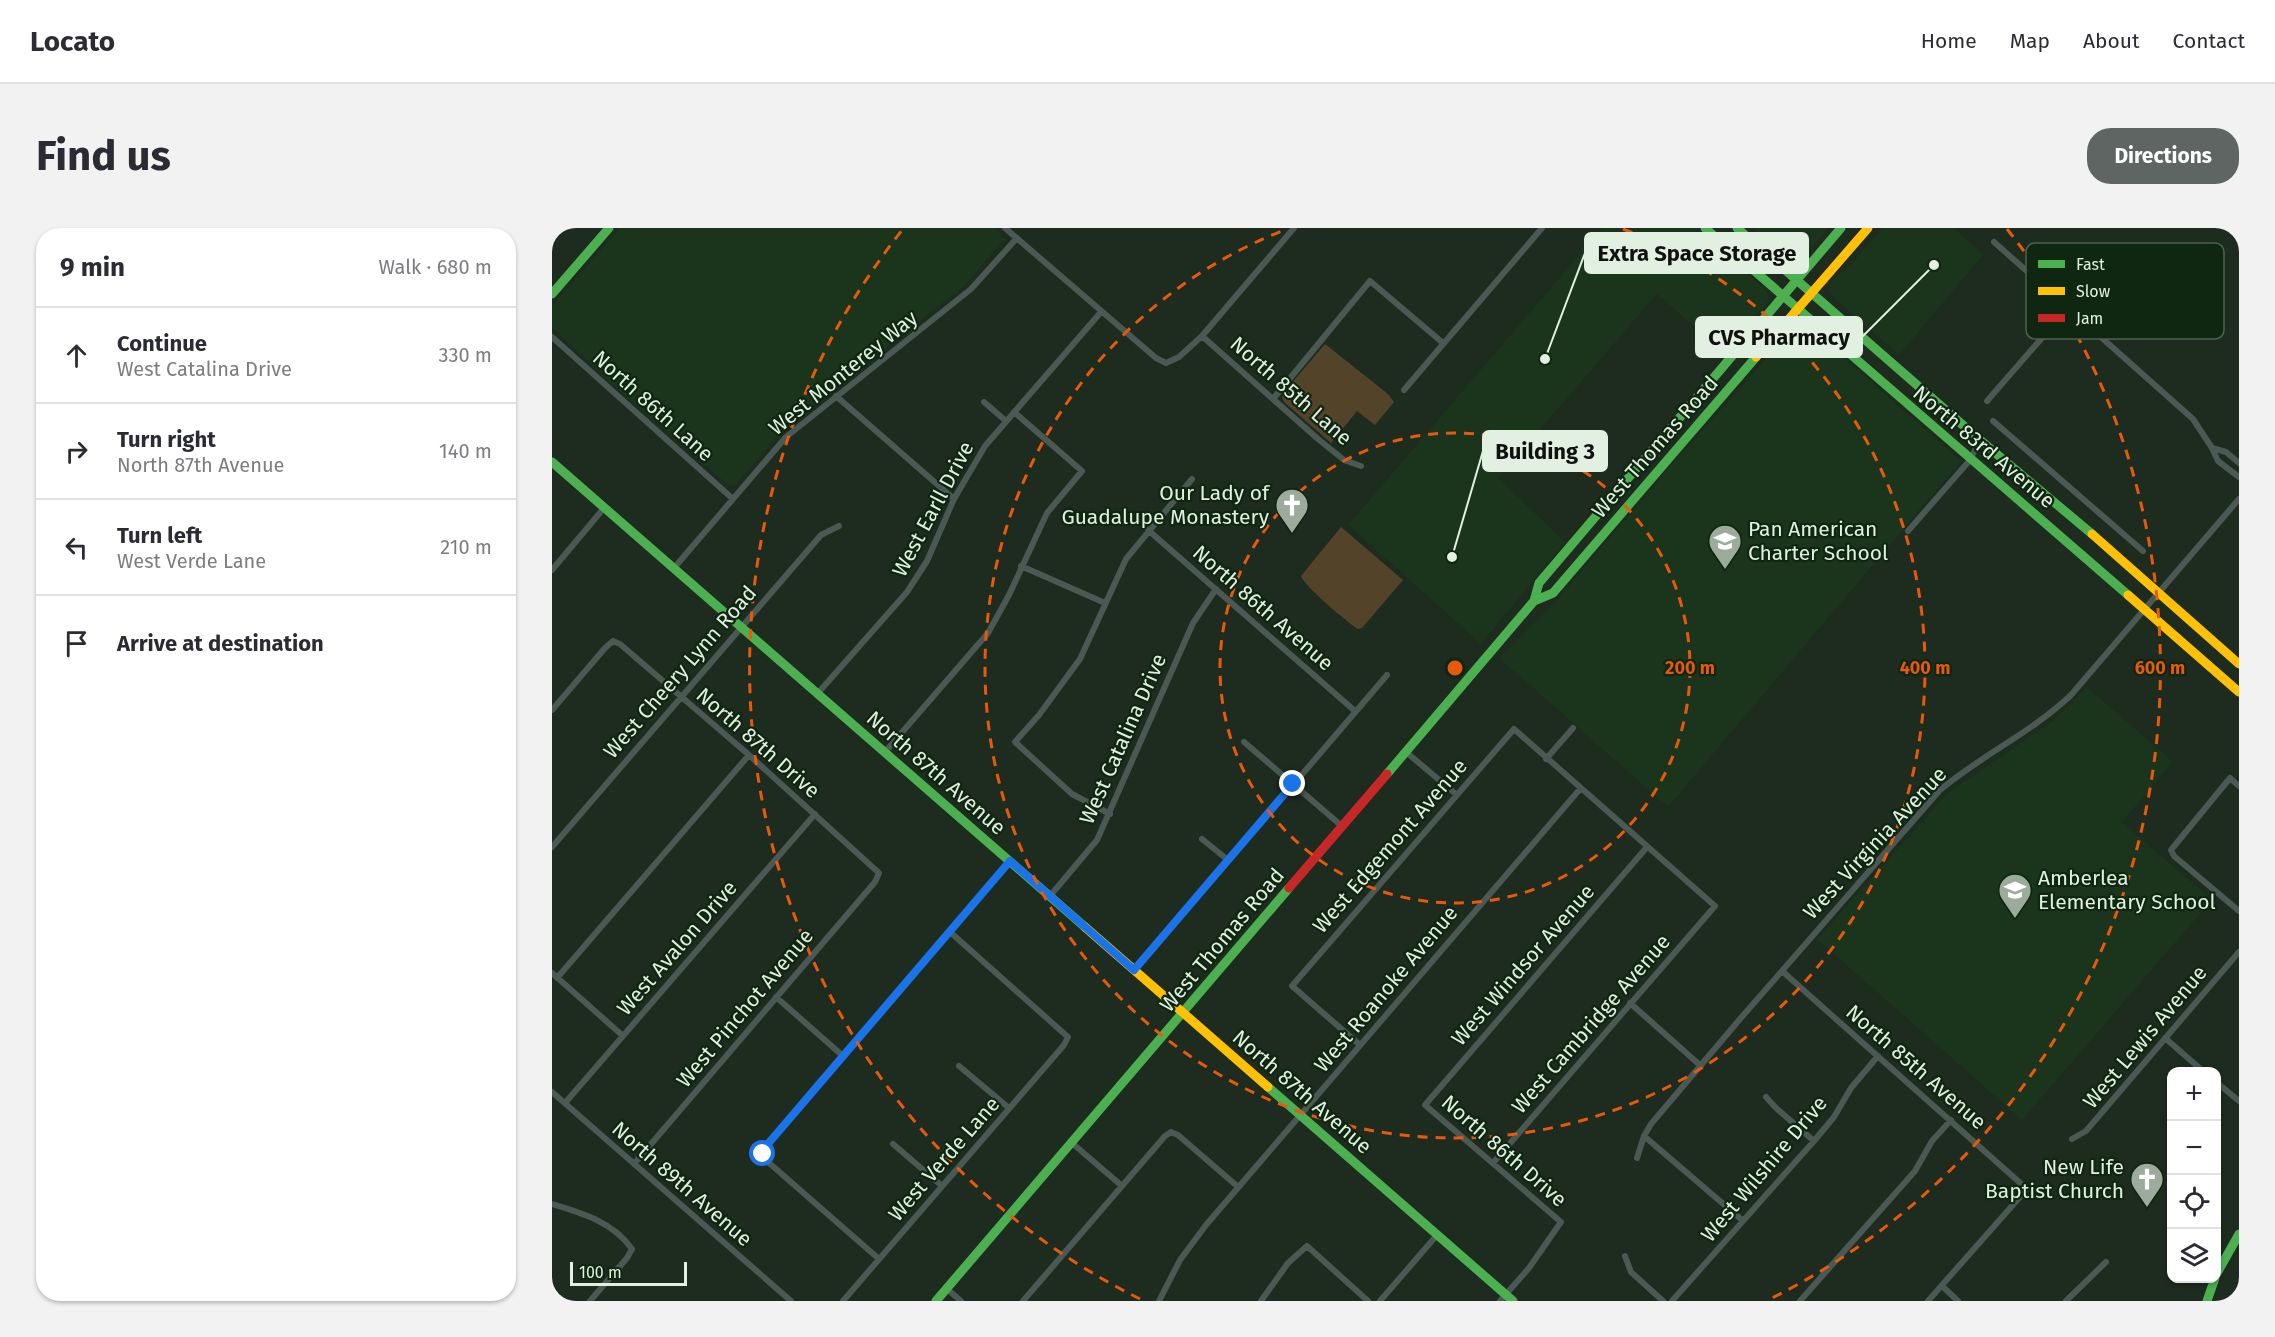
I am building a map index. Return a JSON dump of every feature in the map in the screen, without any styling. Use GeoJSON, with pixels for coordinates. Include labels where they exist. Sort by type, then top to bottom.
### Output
{"type":"FeatureCollection","features":[{"type":"Feature","properties":{"kind":"main road"},"geometry":{"type":"LineString","coordinates":[[552,294],[609,228]]}},
{"type":"Feature","properties":{"kind":"main road","name":"North 83rd Avenue"},"geometry":{"type":"LineString","coordinates":[[1706,228],[2239,692]]}},
{"type":"Feature","properties":{"kind":"main road","name":"North 83rd Avenue"},"geometry":{"type":"LineString","coordinates":[[1737,228],[1980,440],[2072,516],[2239,664]]}},
{"type":"Feature","properties":{"kind":"main road","name":"West Thomas Road"},"geometry":{"type":"LineString","coordinates":[[936,1301],[1534,601],[1539,583],[1841,228]]}},
{"type":"Feature","properties":{"kind":"main road","name":"West Thomas Road"},"geometry":{"type":"LineString","coordinates":[[1534,601],[1553,593],[1868,228]]}},
{"type":"Feature","properties":{"kind":"main road"},"geometry":{"type":"LineString","coordinates":[[1649,452],[1664,465]]}},
{"type":"Feature","properties":{"kind":"main road","name":"North 87th Avenue"},"geometry":{"type":"LineString","coordinates":[[552,462],[1301,1114],[1506,1299]]}},
{"type":"Feature","properties":{"kind":"main road"},"geometry":{"type":"LineString","coordinates":[[2221,1268],[2239,1234]]}},
{"type":"Feature","properties":{"kind":"main road"},"geometry":{"type":"LineString","coordinates":[[2207,1301],[2214,1283]]}},
{"type":"Feature","properties":{"kind":"street"},"geometry":{"type":"LineString","coordinates":[[1005,228],[1101,312],[1156,358],[1166,363],[1179,357],[1202,336],[1294,228]]}},
{"type":"Feature","properties":{"kind":"street"},"geometry":{"type":"LineString","coordinates":[[1404,390],[1542,228]]}},
{"type":"Feature","properties":{"kind":"street","name":"West Monterey Way"},"geometry":{"type":"LineString","coordinates":[[674,568],[786,437],[971,289],[1017,238]]}},
{"type":"Feature","properties":{"kind":"street"},"geometry":{"type":"LineString","coordinates":[[1994,242],[2026,271]]}},
{"type":"Feature","properties":{"kind":"street"},"geometry":{"type":"LineString","coordinates":[[1273,399],[1370,281],[1443,343]]}},
{"type":"Feature","properties":{"kind":"street","name":"West Earll Drive"},"geometry":{"type":"LineString","coordinates":[[818,693],[907,592],[927,561],[954,499],[977,457],[1101,312]]}},
{"type":"Feature","properties":{"kind":"street","name":"North 85th Lane"},"geometry":{"type":"LineString","coordinates":[[1202,336],[1318,439],[1344,460],[1361,466]]}},
{"type":"Feature","properties":{"kind":"street","name":"North 86th Lane"},"geometry":{"type":"LineString","coordinates":[[552,337],[733,499]]}},
{"type":"Feature","properties":{"kind":"street"},"geometry":{"type":"LineString","coordinates":[[1987,401],[2041,339]]}},
{"type":"Feature","properties":{"kind":"street"},"geometry":{"type":"LineString","coordinates":[[2103,339],[2193,419],[2218,461],[2239,477]]}},
{"type":"Feature","properties":{"kind":"street"},"geometry":{"type":"LineString","coordinates":[[836,396],[954,499]]}},
{"type":"Feature","properties":{"kind":"street"},"geometry":{"type":"LineString","coordinates":[[984,402],[1006,421]]}},
{"type":"Feature","properties":{"kind":"street"},"geometry":{"type":"LineString","coordinates":[[885,752],[988,633],[998,617],[1047,513],[1082,471],[1014,412]]}},
{"type":"Feature","properties":{"kind":"street"},"geometry":{"type":"LineString","coordinates":[[1993,421],[2143,551]]}},
{"type":"Feature","properties":{"kind":"street"},"geometry":{"type":"LineString","coordinates":[[1908,531],[1970,460],[1980,440]]}},
{"type":"Feature","properties":{"kind":"street"},"geometry":{"type":"LineString","coordinates":[[2212,448],[2226,452],[2239,463]]}},
{"type":"Feature","properties":{"kind":"street"},"geometry":{"type":"LineString","coordinates":[[1110,813],[1072,794],[1015,742],[1039,715],[1075,667],[1126,560],[1148,530],[1192,479]]}},
{"type":"Feature","properties":{"kind":"street","name":"West Virginia Avenue"},"geometry":{"type":"LineString","coordinates":[[1637,1158],[1644,1136],[1652,1124],[1940,790],[1964,771],[2054,711],[2071,695],[2239,499]]}},
{"type":"Feature","properties":{"kind":"street"},"geometry":{"type":"LineString","coordinates":[[552,570],[604,508]]}},
{"type":"Feature","properties":{"kind":"street","name":"West Cheery Lynn Road"},"geometry":{"type":"LineString","coordinates":[[552,847],[821,535],[839,526]]}},
{"type":"Feature","properties":{"kind":"street","name":"North 86th Avenue"},"geometry":{"type":"LineString","coordinates":[[1148,530],[1356,711]]}},
{"type":"Feature","properties":{"kind":"street"},"geometry":{"type":"LineString","coordinates":[[1022,567],[1105,603]]}},
{"type":"Feature","properties":{"kind":"street","name":"West Catalina Drive"},"geometry":{"type":"LineString","coordinates":[[1050,896],[1091,848],[1110,813],[1193,623],[1216,589]]}},
{"type":"Feature","properties":{"kind":"street","name":"North 87th Drive"},"geometry":{"type":"LineString","coordinates":[[552,710],[613,641],[620,644],[749,755],[879,873]]}},
{"type":"Feature","properties":{"kind":"street"},"geometry":{"type":"LineString","coordinates":[[1134,970],[1386,675]]}},
{"type":"Feature","properties":{"kind":"street"},"geometry":{"type":"LineString","coordinates":[[1573,728],[1546,759],[1647,847]]}},
{"type":"Feature","properties":{"kind":"street","name":"West Edgemont Avenue"},"geometry":{"type":"LineString","coordinates":[[1360,1045],[1292,986],[1514,729],[1546,759]]}},
{"type":"Feature","properties":{"kind":"street"},"geometry":{"type":"LineString","coordinates":[[1244,742],[1343,827]]}},
{"type":"Feature","properties":{"kind":"street"},"geometry":{"type":"LineString","coordinates":[[1406,752],[1457,795]]}},
{"type":"Feature","properties":{"kind":"street"},"geometry":{"type":"LineString","coordinates":[[623,1036],[554,976],[749,755]]}},
{"type":"Feature","properties":{"kind":"street"},"geometry":{"type":"LineString","coordinates":[[2239,786],[2230,778],[2171,850],[2174,856],[2239,911]]}},
{"type":"Feature","properties":{"kind":"street","name":"West Roanoke Avenue"},"geometry":{"type":"LineString","coordinates":[[1159,1301],[1180,1260],[1238,1186],[1580,789]]}},
{"type":"Feature","properties":{"kind":"street","name":"West Avalon Drive"},"geometry":{"type":"LineString","coordinates":[[565,1104],[815,814]]}},
{"type":"Feature","properties":{"kind":"street"},"geometry":{"type":"LineString","coordinates":[[1202,838],[1228,860]]}},
{"type":"Feature","properties":{"kind":"street","name":"West Cambridge Avenue"},"geometry":{"type":"LineString","coordinates":[[1493,1164],[1715,906],[1647,847]]}},
{"type":"Feature","properties":{"kind":"street","name":"West Windsor Avenue"},"geometry":{"type":"LineString","coordinates":[[1425,1105],[1647,847]]}},
{"type":"Feature","properties":{"kind":"street"},"geometry":{"type":"LineString","coordinates":[[879,1259],[768,1162],[763,1154],[767,1145],[1010,861]]}},
{"type":"Feature","properties":{"kind":"street","name":"West Pinchot Avenue"},"geometry":{"type":"LineString","coordinates":[[634,1164],[875,882],[879,873]]}},
{"type":"Feature","properties":{"kind":"street","name":"West Verde Lane"},"geometry":{"type":"LineString","coordinates":[[843,1301],[1064,1045],[1068,1037],[950,932]]}},
{"type":"Feature","properties":{"kind":"street","name":"West Lewis Avenue"},"geometry":{"type":"LineString","coordinates":[[2072,1139],[2086,1131],[2239,952]]}},
{"type":"Feature","properties":{"kind":"street","name":"North 85th Avenue"},"geometry":{"type":"LineString","coordinates":[[1782,971],[2027,1189],[1941,1286]]}},
{"type":"Feature","properties":{"kind":"street"},"geometry":{"type":"LineString","coordinates":[[776,997],[843,1056]]}},
{"type":"Feature","properties":{"kind":"street"},"geometry":{"type":"LineString","coordinates":[[1630,1003],[1701,1066]]}},
{"type":"Feature","properties":{"kind":"street"},"geometry":{"type":"LineString","coordinates":[[2166,1038],[2199,1067]]}},
{"type":"Feature","properties":{"kind":"street","name":"West Wilshire Drive"},"geometry":{"type":"LineString","coordinates":[[1672,1301],[1814,1141],[1833,1117],[1851,1088],[1878,1056]]}},
{"type":"Feature","properties":{"kind":"street"},"geometry":{"type":"LineString","coordinates":[[959,1066],[1009,1108]]}},
{"type":"Feature","properties":{"kind":"street"},"geometry":{"type":"LineString","coordinates":[[2221,1085],[2239,1101]]}},
{"type":"Feature","properties":{"kind":"street","name":"North 89th Avenue"},"geometry":{"type":"LineString","coordinates":[[552,1092],[791,1301]]}},
{"type":"Feature","properties":{"kind":"street"},"geometry":{"type":"LineString","coordinates":[[1766,1097],[1814,1141]]}},
{"type":"Feature","properties":{"kind":"street","name":"North 86th Drive"},"geometry":{"type":"LineString","coordinates":[[1425,1105],[1560,1222],[1506,1299]]}},
{"type":"Feature","properties":{"kind":"street"},"geometry":{"type":"LineString","coordinates":[[1800,1301],[1915,1171],[1932,1142],[1951,1120]]}},
{"type":"Feature","properties":{"kind":"street"},"geometry":{"type":"LineString","coordinates":[[1023,1301],[1165,1136],[1171,1132],[1178,1135],[1238,1186]]}},
{"type":"Feature","properties":{"kind":"street"},"geometry":{"type":"LineString","coordinates":[[1644,1136],[1742,1220]]}},
{"type":"Feature","properties":{"kind":"street"},"geometry":{"type":"LineString","coordinates":[[1072,1143],[1122,1186]]}},
{"type":"Feature","properties":{"kind":"street"},"geometry":{"type":"LineString","coordinates":[[893,1144],[942,1186]]}},
{"type":"Feature","properties":{"kind":"street"},"geometry":{"type":"LineString","coordinates":[[552,1204],[607,1225],[632,1249],[590,1301]]}},
{"type":"Feature","properties":{"kind":"street"},"geometry":{"type":"LineString","coordinates":[[1380,1301],[1437,1235]]}},
{"type":"Feature","properties":{"kind":"street"},"geometry":{"type":"LineString","coordinates":[[1261,1301],[1288,1263],[1307,1246],[1368,1301]]}},
{"type":"Feature","properties":{"kind":"street"},"geometry":{"type":"LineString","coordinates":[[1625,1257],[1631,1272],[1663,1301]]}},
{"type":"Feature","properties":{"kind":"street"},"geometry":{"type":"LineString","coordinates":[[2066,1301],[2106,1262]]}},
{"type":"Feature","properties":{"kind":"street"},"geometry":{"type":"LineString","coordinates":[[1928,1301],[1941,1286],[1958,1301]]}},
{"type":"Feature","properties":{"kind":"street"},"geometry":{"type":"LineString","coordinates":[[947,1289],[961,1301]]}},
{"type":"Feature","properties":{"kind":"shaded area"},"geometry":{"type":"Polygon","coordinates":[[[620,228],[995,228],[1004,239],[964,286],[788,425],[734,486],[728,485],[613,385],[552,327],[552,306],[620,228]]]}},
{"type":"Feature","properties":{"kind":"shaded area"},"geometry":{"type":"Polygon","coordinates":[[[1602,228],[1696,228],[1765,289],[1770,298],[1763,309],[1750,319],[1721,350],[1657,294],[1498,478],[1565,542],[1481,644],[1348,525],[1602,228]]]}},
{"type":"Feature","properties":{"kind":"shaded area"},"geometry":{"type":"Polygon","coordinates":[[[1753,228],[1828,228],[1801,259],[1793,264],[1786,262],[1753,228]]]}},
{"type":"Feature","properties":{"kind":"shaded area"},"geometry":{"type":"Polygon","coordinates":[[[1882,228],[1953,228],[1984,254],[1899,355],[1832,296],[1829,289],[1832,281],[1853,262],[1882,228]]]}},
{"type":"Feature","properties":{"kind":"shaded area","name":"Pan American Charter School"},"geometry":{"type":"Polygon","coordinates":[[[1797,324],[1808,326],[1961,461],[1668,807],[1499,658],[1556,601],[1673,463],[1797,324]]]}},
{"type":"Feature","properties":{"kind":"shaded area"},"geometry":{"type":"Polygon","coordinates":[[[1325,344],[1388,394],[1394,402],[1375,425],[1357,411],[1331,443],[1284,402],[1282,397],[1325,344]]]}},
{"type":"Feature","properties":{"kind":"shaded area"},"geometry":{"type":"Polygon","coordinates":[[[1341,527],[1403,580],[1362,628],[1358,629],[1318,596],[1301,576],[1341,527]]]}},
{"type":"Feature","properties":{"kind":"shaded area","name":"Amberlea Elementary School"},"geometry":{"type":"Polygon","coordinates":[[[2087,687],[2173,762],[2122,822],[2212,900],[2022,1120],[1817,939],[1948,793],[2054,720],[2087,687]]]}},
{"type":"Feature","properties":{"kind":"traffic: fast"},"geometry":{"type":"LineString","coordinates":[[552,294],[609,228]]}},
{"type":"Feature","properties":{"kind":"traffic: fast"},"geometry":{"type":"LineString","coordinates":[[1705,228],[2128,595]]}},
{"type":"Feature","properties":{"kind":"traffic: fast"},"geometry":{"type":"LineString","coordinates":[[1737,228],[1980,440],[2092,534]]}},
{"type":"Feature","properties":{"kind":"traffic: fast"},"geometry":{"type":"LineString","coordinates":[[1534,601],[1539,583],[1841,228]]}},
{"type":"Feature","properties":{"kind":"traffic: fast"},"geometry":{"type":"LineString","coordinates":[[1387,774],[1534,601],[1553,593],[1756,357]]}},
{"type":"Feature","properties":{"kind":"traffic: fast"},"geometry":{"type":"LineString","coordinates":[[552,462],[1085,927]]}},
{"type":"Feature","properties":{"kind":"traffic: fast"},"geometry":{"type":"LineString","coordinates":[[936,1301],[1289,888]]}},
{"type":"Feature","properties":{"kind":"traffic: fast"},"geometry":{"type":"LineString","coordinates":[[1268,1087],[1513,1301]]}},
{"type":"Feature","properties":{"kind":"traffic: fast"},"geometry":{"type":"LineString","coordinates":[[2221,1266],[2239,1234]]}},
{"type":"Feature","properties":{"kind":"traffic: fast"},"geometry":{"type":"LineString","coordinates":[[2207,1301],[2213,1283]]}},
{"type":"Feature","properties":{"kind":"traffic: slow"},"geometry":{"type":"LineString","coordinates":[[1756,357],[1868,228]]}},
{"type":"Feature","properties":{"kind":"traffic: slow"},"geometry":{"type":"LineString","coordinates":[[2092,534],[2239,664]]}},
{"type":"Feature","properties":{"kind":"traffic: slow"},"geometry":{"type":"LineString","coordinates":[[2128,595],[2239,692]]}},
{"type":"Feature","properties":{"kind":"traffic: slow"},"geometry":{"type":"LineString","coordinates":[[1085,927],[1268,1087]]}},
{"type":"Feature","properties":{"kind":"traffic: jam"},"geometry":{"type":"LineString","coordinates":[[1289,888],[1387,774]]}},
{"type":"Feature","properties":{"kind":"place","name":"CVS Pharmacy"},"geometry":{"type":"Point","coordinates":[1934,265]}},
{"type":"Feature","properties":{"kind":"place","name":"Extra Space Storage"},"geometry":{"type":"Point","coordinates":[1545,359]}},
{"type":"Feature","properties":{"kind":"place","name":"Our Lady of Guadalupe Monastery"},"geometry":{"type":"Point","coordinates":[1292,534]}},
{"type":"Feature","properties":{"kind":"place","name":"Building 3"},"geometry":{"type":"Point","coordinates":[1452,557]}},
{"type":"Feature","properties":{"kind":"place","name":"Pan American Charter School"},"geometry":{"type":"Point","coordinates":[1725,570]}},
{"type":"Feature","properties":{"kind":"place","name":"Amberlea Elementary School"},"geometry":{"type":"Point","coordinates":[2015,919]}},
{"type":"Feature","properties":{"kind":"place","name":"New Life Baptist Church"},"geometry":{"type":"Point","coordinates":[2147,1208]}},
{"type":"Feature","properties":{"kind":"route"},"geometry":{"type":"LineString","coordinates":[[763,1154],[767,1145],[1010,861],[1134,970],[1293,784]]}}]}
